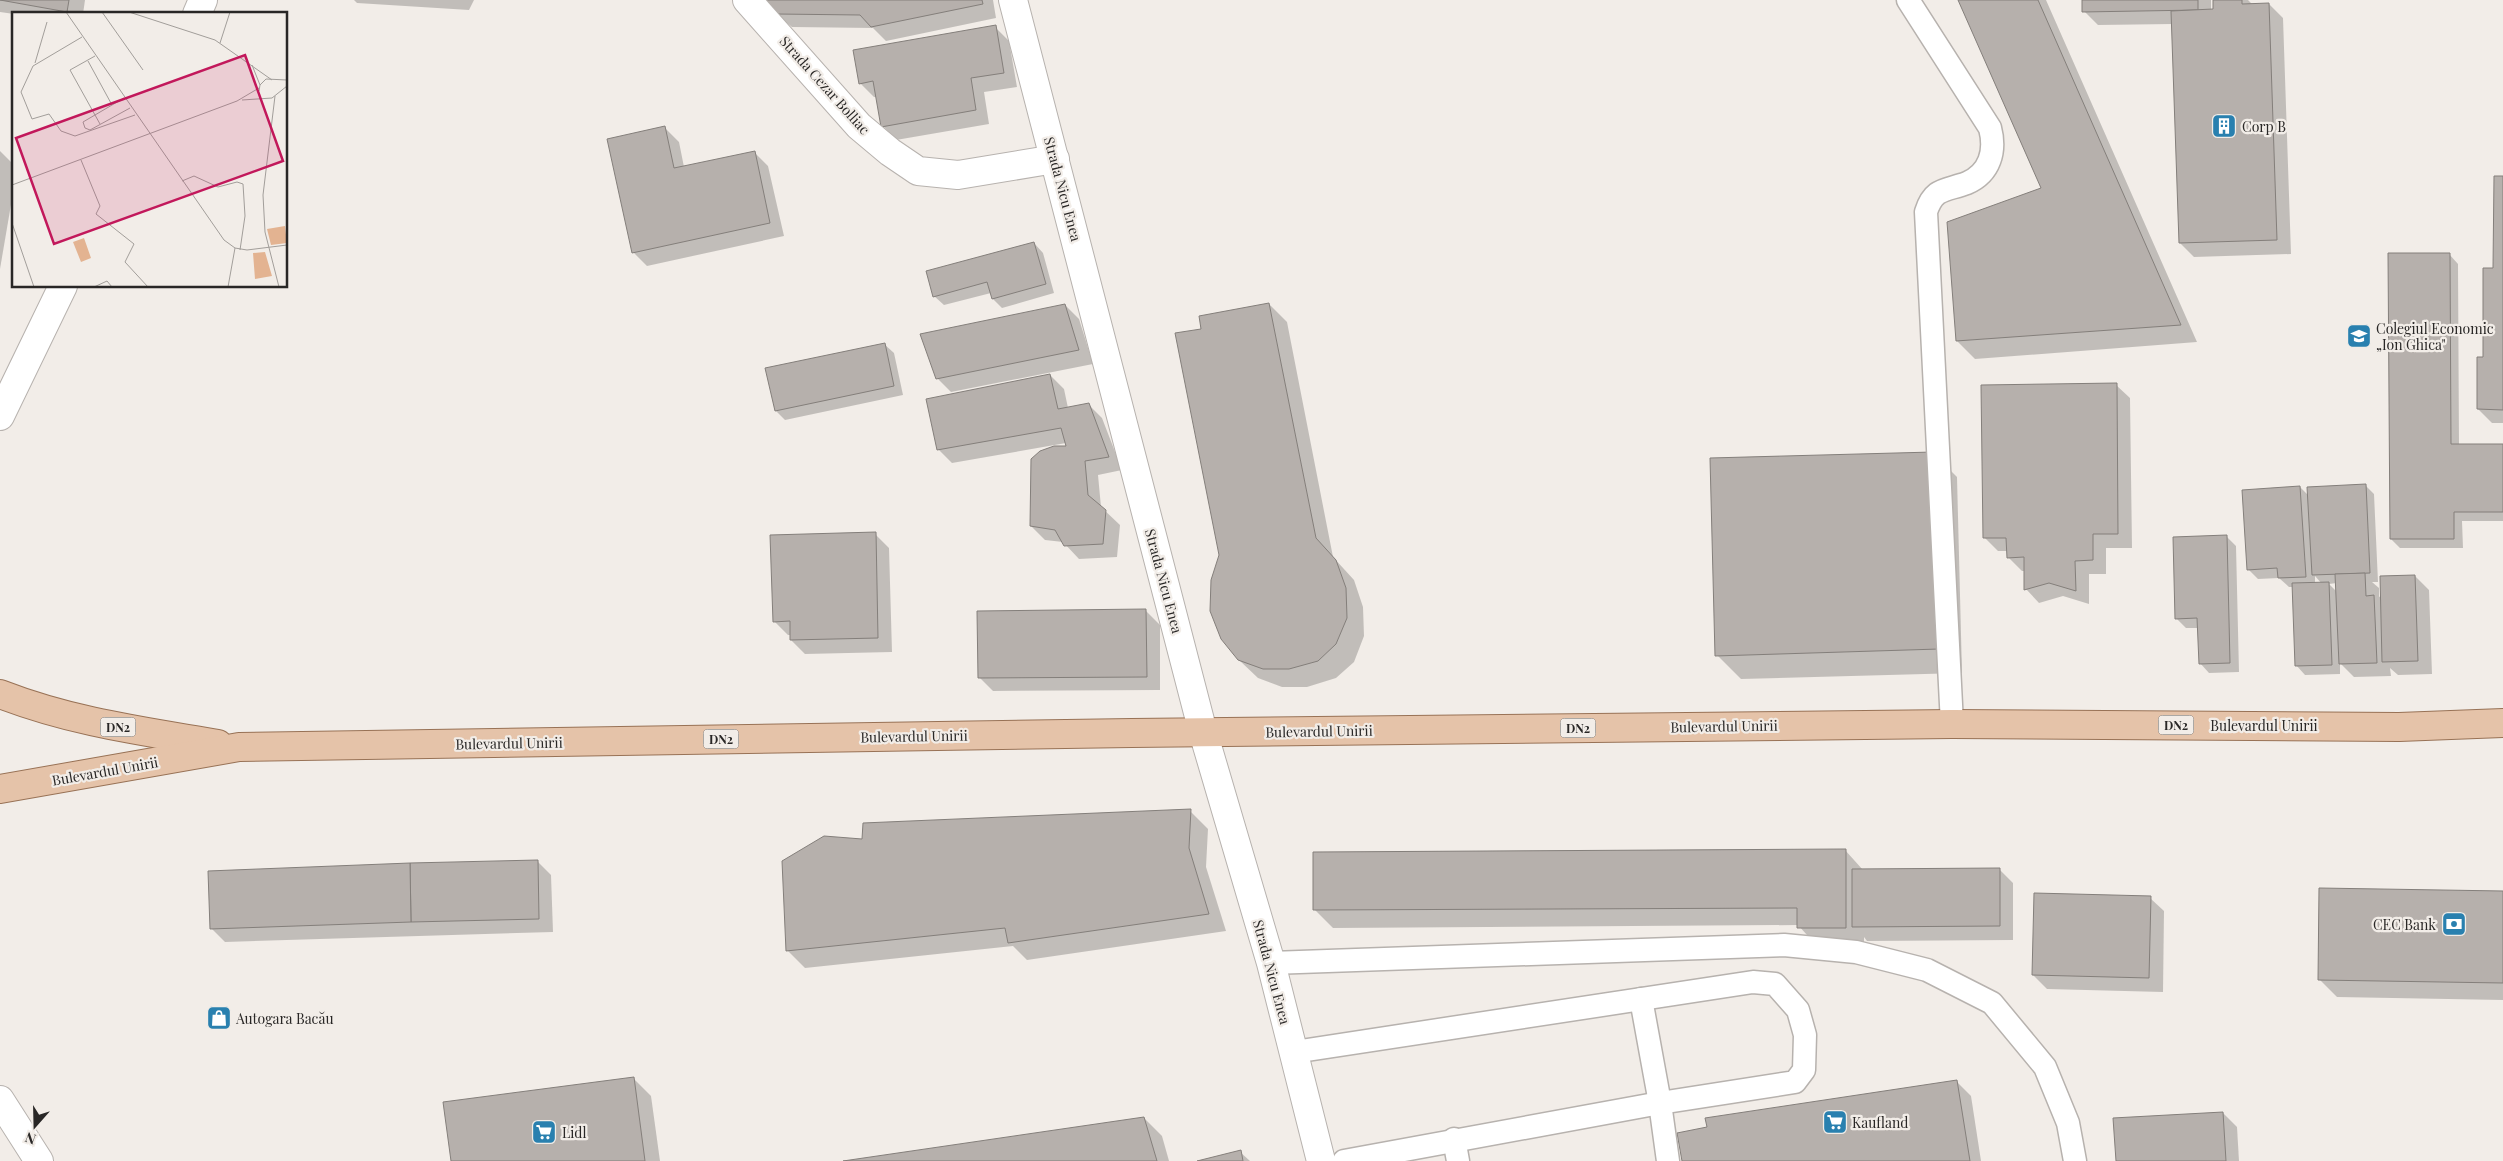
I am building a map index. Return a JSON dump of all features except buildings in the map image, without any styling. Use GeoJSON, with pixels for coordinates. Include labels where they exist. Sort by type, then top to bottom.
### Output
{"type":"FeatureCollection","features":[{"type":"Feature","properties":{"kind":"main road","name":"Bulevardul Unirii"},"geometry":{"type":"LineString","coordinates":[[0,694],[42,710],[108,726],[239,747]]}},
{"type":"Feature","properties":{"kind":"main road","name":"Bulevardul Unirii"},"geometry":{"type":"LineString","coordinates":[[0,788],[239,747],[1203,732],[1952,724],[2399,726],[2503,723]]}},
{"type":"Feature","properties":{"kind":"main road","name":"Bulevardul Unirii"},"geometry":{"type":"LineString","coordinates":[[2399,726],[2503,742]]}},
{"type":"Feature","properties":{"kind":"street"},"geometry":{"type":"LineString","coordinates":[[198,12],[203,0]]}},
{"type":"Feature","properties":{"kind":"street","name":"Strada Cezar Bolliac"},"geometry":{"type":"LineString","coordinates":[[747,0],[860,126],[890,152],[918,171],[958,175],[1055,159]]}},
{"type":"Feature","properties":{"kind":"street","name":"Strada Nicu Enea"},"geometry":{"type":"LineString","coordinates":[[1013,0],[1203,732],[1271,963],[1321,1161]]}},
{"type":"Feature","properties":{"kind":"street"},"geometry":{"type":"LineString","coordinates":[[0,416],[62,288]]}},
{"type":"Feature","properties":{"kind":"street"},"geometry":{"type":"LineString","coordinates":[[0,1100],[39,1161]]}},
{"type":"Feature","properties":{"kind":"lane"},"geometry":{"type":"LineString","coordinates":[[1908,0],[1990,128],[1994,143],[1990,161],[1980,174],[1967,183],[1950,187],[1938,193],[1930,200],[1926,212],[1952,724]]}},
{"type":"Feature","properties":{"kind":"lane"},"geometry":{"type":"LineString","coordinates":[[1271,963],[1784,945],[1856,952],[1927,970],[1992,1003],[2045,1067],[2068,1123],[2075,1161]]}},
{"type":"Feature","properties":{"kind":"lane"},"geometry":{"type":"LineString","coordinates":[[1294,1052],[1754,982],[1774,984],[1798,1010],[1805,1035],[1804,1070],[1795,1082],[1660,1103],[1454,1139],[1344,1161]]}},
{"type":"Feature","properties":{"kind":"lane"},"geometry":{"type":"LineString","coordinates":[[1641,999],[1660,1103],[1668,1161]]}},
{"type":"Feature","properties":{"kind":"lane"},"geometry":{"type":"LineString","coordinates":[[1454,1139],[1458,1161]]}},
{"type":"Feature","properties":{"kind":"place","name":"Corp B"},"geometry":{"type":"Point","coordinates":[2224,126]}},
{"type":"Feature","properties":{"kind":"place","name":"Colegiul Economic „Ion Ghica\""},"geometry":{"type":"Point","coordinates":[2359,336]}},
{"type":"Feature","properties":{"kind":"place","name":"CEC Bank"},"geometry":{"type":"Point","coordinates":[2454,924]}},
{"type":"Feature","properties":{"kind":"place","name":"Autogara Bacău"},"geometry":{"type":"Point","coordinates":[219,1018]}},
{"type":"Feature","properties":{"kind":"place","name":"Kaufland"},"geometry":{"type":"Point","coordinates":[1835,1122]}},
{"type":"Feature","properties":{"kind":"place","name":"Lidl"},"geometry":{"type":"Point","coordinates":[544,1132]}}]}
